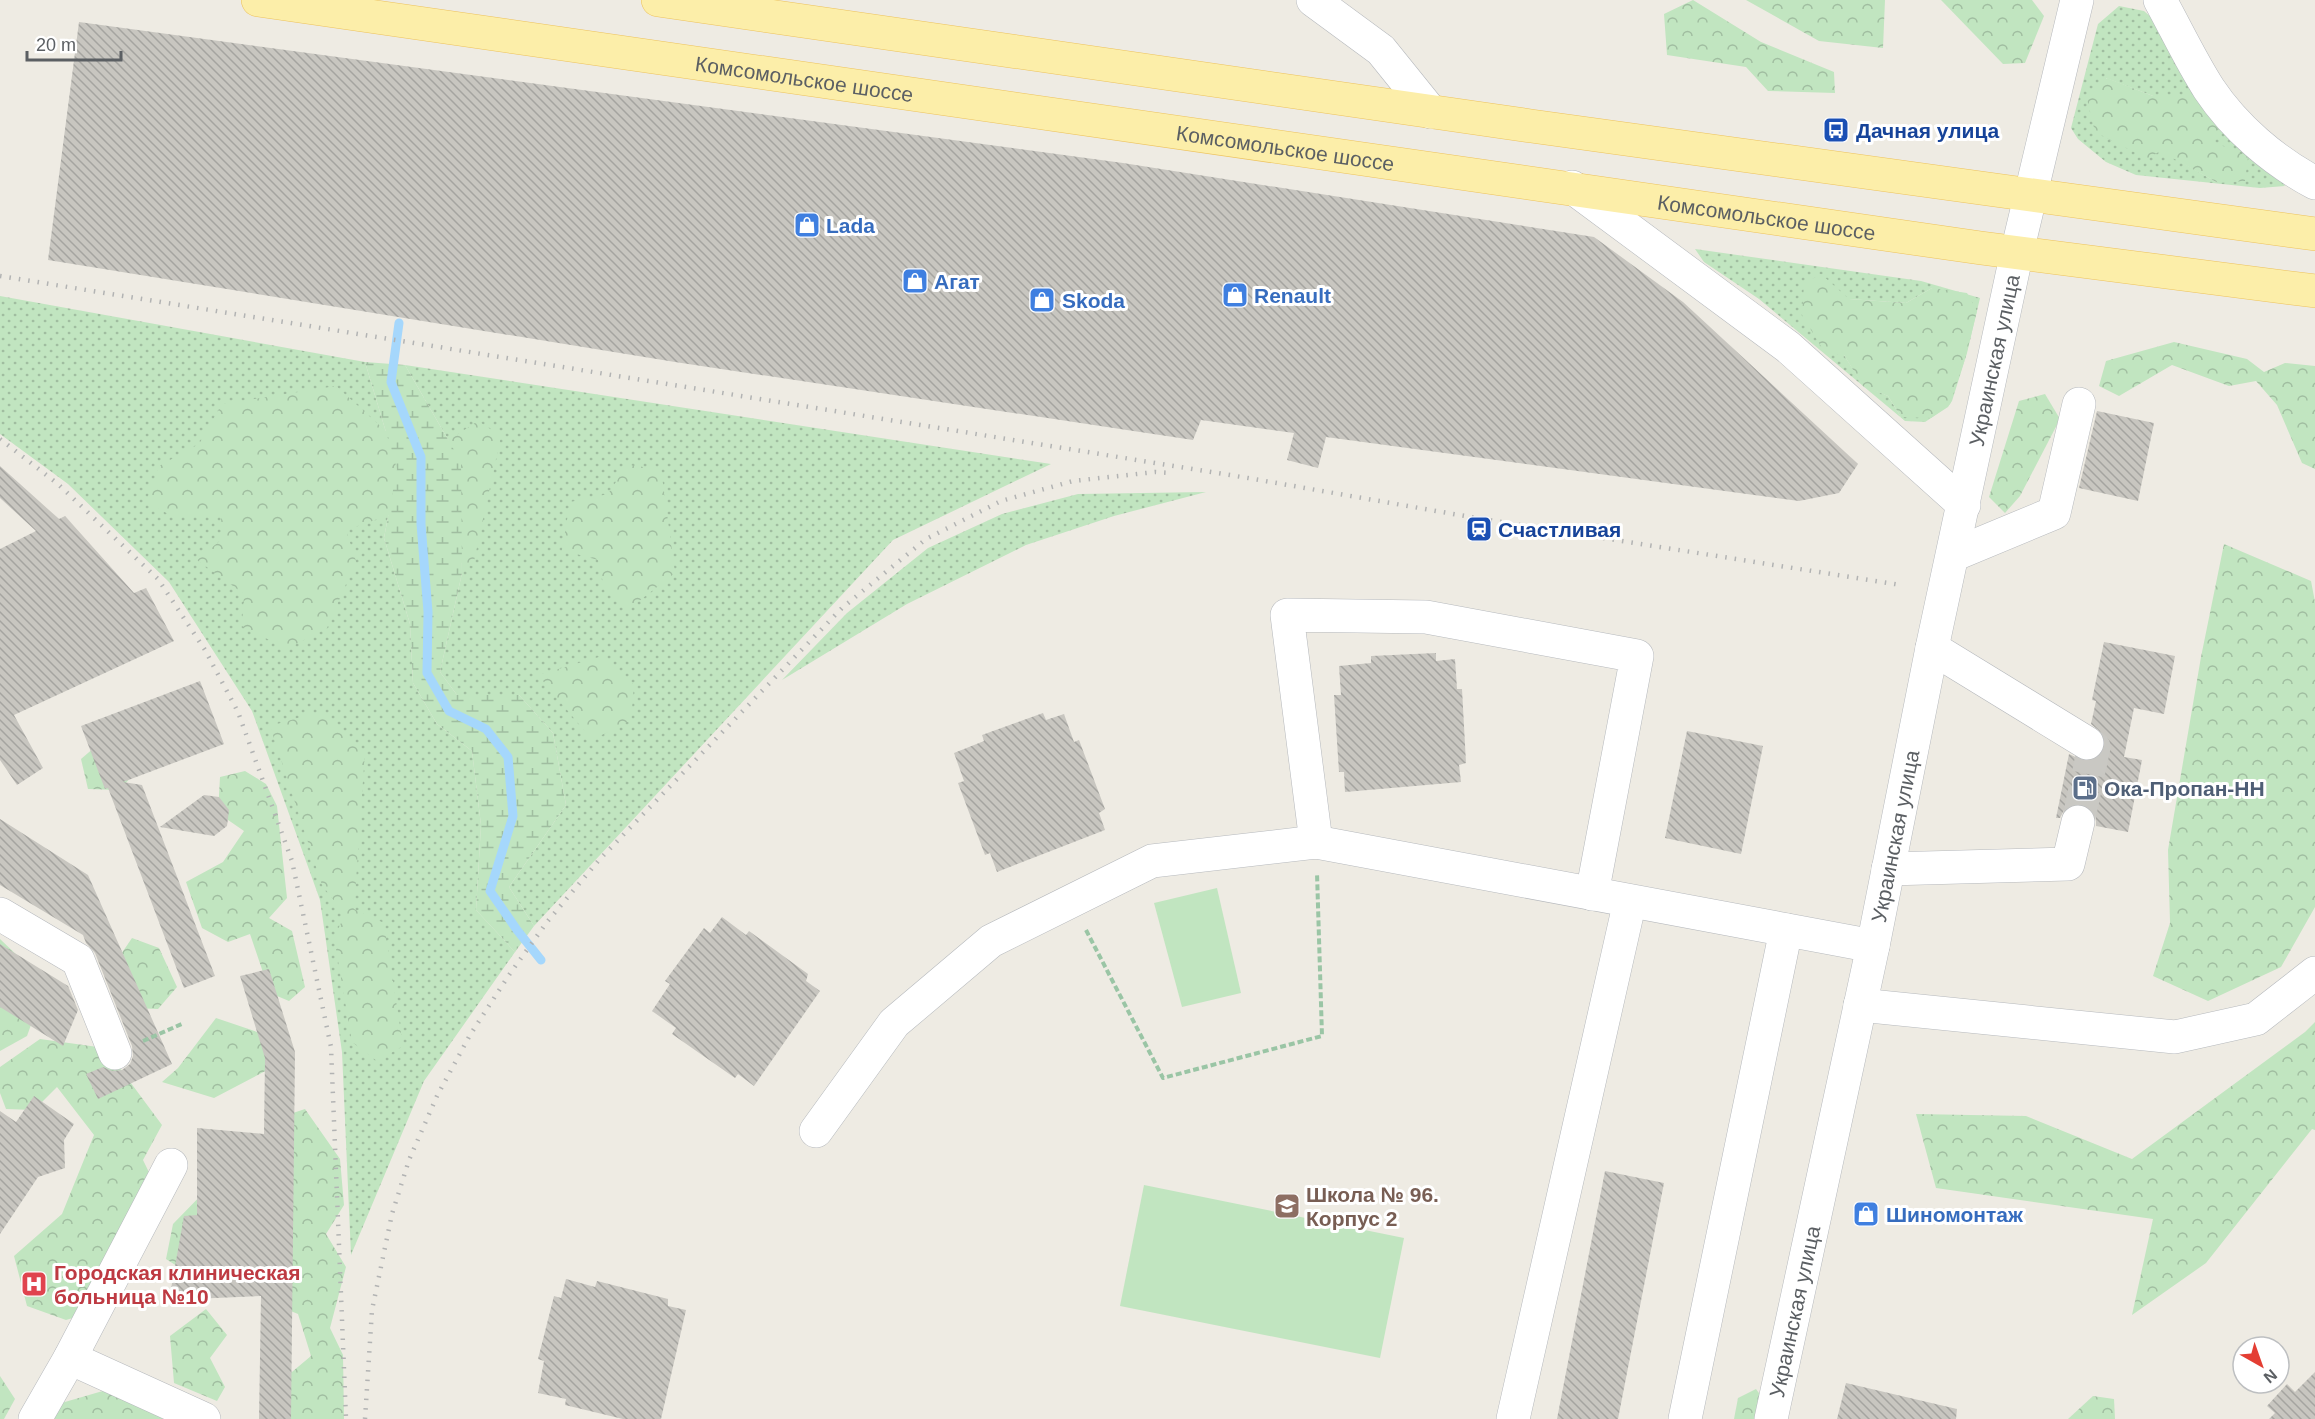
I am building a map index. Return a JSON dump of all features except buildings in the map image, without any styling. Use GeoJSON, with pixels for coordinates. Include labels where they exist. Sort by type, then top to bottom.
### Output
{"type":"FeatureCollection","features":[{"type":"Feature","properties":{"kind":"main road","name":"Комсомольское шоссе"},"geometry":{"type":"LineString","coordinates":[[258,0],[2017,252],[2315,291]]}},
{"type":"Feature","properties":{"kind":"main road"},"geometry":{"type":"LineString","coordinates":[[658,0],[1431,112],[2315,234]]}},
{"type":"Feature","properties":{"kind":"street"},"geometry":{"type":"LineString","coordinates":[[1313,0],[1381,50],[1431,112]]}},
{"type":"Feature","properties":{"kind":"street","name":"Украинская улица"},"geometry":{"type":"LineString","coordinates":[[1771,1419],[1873,946],[1932,648],[2017,252],[2077,0]]}},
{"type":"Feature","properties":{"kind":"street"},"geometry":{"type":"LineString","coordinates":[[2160,0],[2209,89],[2234,121],[2274,156],[2315,183]]}},
{"type":"Feature","properties":{"kind":"street"},"geometry":{"type":"LineString","coordinates":[[1572,187],[1788,347],[1964,505]]}},
{"type":"Feature","properties":{"kind":"street"},"geometry":{"type":"LineString","coordinates":[[1953,555],[2054,513],[2079,404]]}},
{"type":"Feature","properties":{"kind":"street"},"geometry":{"type":"LineString","coordinates":[[1316,843],[1287,615],[1426,617],[1461,623],[1637,656],[1592,894]]}},
{"type":"Feature","properties":{"kind":"street"},"geometry":{"type":"LineString","coordinates":[[1932,648],[2087,743]]}},
{"type":"Feature","properties":{"kind":"street"},"geometry":{"type":"LineString","coordinates":[[1888,869],[2068,864],[2078,822]]}},
{"type":"Feature","properties":{"kind":"street"},"geometry":{"type":"LineString","coordinates":[[816,1131],[894,1023],[992,941],[1152,861],[1316,843],[1873,946]]}},
{"type":"Feature","properties":{"kind":"street"},"geometry":{"type":"LineString","coordinates":[[1514,1419],[1630,901]]}},
{"type":"Feature","properties":{"kind":"street"},"geometry":{"type":"LineString","coordinates":[[0,914],[78,960],[115,1053]]}},
{"type":"Feature","properties":{"kind":"street"},"geometry":{"type":"LineString","coordinates":[[1685,1419],[1786,930]]}},
{"type":"Feature","properties":{"kind":"street"},"geometry":{"type":"LineString","coordinates":[[1860,1005],[2175,1037],[2256,1019],[2315,973]]}},
{"type":"Feature","properties":{"kind":"street"},"geometry":{"type":"LineString","coordinates":[[35,1419],[70,1358],[171,1165]]}},
{"type":"Feature","properties":{"kind":"street"},"geometry":{"type":"LineString","coordinates":[[70,1358],[204,1419]]}},
{"type":"Feature","properties":{"kind":"path"},"geometry":{"type":"LineString","coordinates":[[1083,925],[1162,1078],[1322,1036],[1316,843]]}},
{"type":"Feature","properties":{"kind":"path"},"geometry":{"type":"LineString","coordinates":[[115,1053],[184,1023]]}},
{"type":"Feature","properties":{"kind":"green space"},"geometry":{"type":"Polygon","coordinates":[[[1693,0],[1761,42],[1834,72],[1835,93],[1768,91],[1746,67],[1667,55],[1664,14],[1693,0]]]}},
{"type":"Feature","properties":{"kind":"green space"},"geometry":{"type":"Polygon","coordinates":[[[1746,0],[1885,0],[1883,48],[1819,41],[1746,0]]]}},
{"type":"Feature","properties":{"kind":"green space"},"geometry":{"type":"Polygon","coordinates":[[[1941,0],[2032,0],[2044,16],[2025,63],[2003,64],[1941,0]]]}},
{"type":"Feature","properties":{"kind":"green space"},"geometry":{"type":"Polygon","coordinates":[[[2119,6],[2144,11],[2152,18],[2285,186],[2260,188],[2136,175],[2106,162],[2078,139],[2071,128],[2098,24],[2119,6]],[[2106,78],[2160,150],[2218,183],[2213,142],[2153,96],[2106,78]]]}},
{"type":"Feature","properties":{"kind":"green space"},"geometry":{"type":"Polygon","coordinates":[[[2107,78],[2153,96],[2195,97],[2218,127],[2214,142],[2248,157],[2245,181],[2218,183],[2160,151],[2148,159],[2095,132],[2087,99],[2107,78]]]}},
{"type":"Feature","properties":{"kind":"green space"},"geometry":{"type":"Polygon","coordinates":[[[1695,249],[1921,281],[1980,298],[1967,353],[1952,401],[1948,407],[1925,422],[1905,421],[1759,299],[1704,262],[1695,249]],[[1932,288],[1906,303],[1849,299],[1844,355],[1863,385],[1888,396],[1901,417],[1958,374],[1965,359],[1932,288]]]}},
{"type":"Feature","properties":{"kind":"green space"},"geometry":{"type":"Polygon","coordinates":[[[1821,274],[1849,299],[1906,303],[1932,288],[1967,293],[1977,311],[1965,359],[1950,404],[1931,418],[1901,417],[1888,396],[1863,386],[1844,355],[1825,353],[1802,315],[1804,284],[1821,274]]]}},
{"type":"Feature","properties":{"kind":"green space"},"geometry":{"type":"Polygon","coordinates":[[[0,296],[365,362],[397,469],[384,538],[410,624],[413,683],[437,724],[472,751],[481,825],[476,910],[515,952],[424,1081],[351,1255],[342,1052],[320,900],[252,711],[169,582],[68,484],[0,434],[0,296]]]}},
{"type":"Feature","properties":{"kind":"green space"},"geometry":{"type":"Polygon","coordinates":[[[2174,342],[2247,359],[2264,372],[2285,363],[2315,366],[2315,469],[2302,463],[2277,405],[2256,381],[2229,386],[2172,365],[2119,396],[2099,386],[2106,361],[2174,342]]]}},
{"type":"Feature","properties":{"kind":"green space"},"geometry":{"type":"Polygon","coordinates":[[[365,362],[405,365],[461,462],[462,573],[440,672],[457,695],[519,695],[553,733],[566,805],[509,887],[534,926],[515,952],[476,910],[481,825],[472,751],[437,724],[413,683],[410,624],[384,538],[397,469],[365,362]]]}},
{"type":"Feature","properties":{"kind":"green space"},"geometry":{"type":"Polygon","coordinates":[[[405,365],[1051,464],[893,540],[534,926],[509,887],[566,805],[553,733],[519,695],[457,695],[440,672],[462,573],[461,462],[405,365]]]}},
{"type":"Feature","properties":{"kind":"green space"},"geometry":{"type":"Polygon","coordinates":[[[336,386],[398,442],[401,511],[346,530],[356,561],[327,628],[287,649],[242,626],[244,594],[197,560],[222,539],[221,516],[172,516],[146,502],[159,466],[199,444],[222,404],[336,386]]]}},
{"type":"Feature","properties":{"kind":"green space"},"geometry":{"type":"Polygon","coordinates":[[[2045,394],[2060,419],[2020,496],[2005,513],[1989,497],[2019,401],[2045,394]]]}},
{"type":"Feature","properties":{"kind":"green space"},"geometry":{"type":"Polygon","coordinates":[[[478,421],[501,436],[473,566],[451,560],[441,445],[478,421]]]}},
{"type":"Feature","properties":{"kind":"green space"},"geometry":{"type":"Polygon","coordinates":[[[627,465],[661,469],[675,573],[630,608],[605,592],[598,560],[562,550],[570,502],[608,494],[627,465]]]}},
{"type":"Feature","properties":{"kind":"green space"},"geometry":{"type":"Polygon","coordinates":[[[1206,492],[1114,516],[1026,545],[907,604],[782,680],[847,613],[928,548],[1002,514],[1078,494],[1206,492]]]}},
{"type":"Feature","properties":{"kind":"green space"},"geometry":{"type":"Polygon","coordinates":[[[2224,544],[2311,581],[2315,602],[2315,907],[2281,967],[2208,1001],[2153,976],[2170,923],[2168,850],[2201,657],[2224,544]]]}},
{"type":"Feature","properties":{"kind":"green space"},"geometry":{"type":"Polygon","coordinates":[[[599,657],[634,685],[631,720],[592,740],[538,675],[599,657]]]}},
{"type":"Feature","properties":{"kind":"green space"},"geometry":{"type":"Polygon","coordinates":[[[319,712],[365,752],[354,909],[384,923],[403,1046],[377,1061],[352,1042],[334,937],[345,915],[322,885],[270,726],[319,712]]]}},
{"type":"Feature","properties":{"kind":"green space"},"geometry":{"type":"Polygon","coordinates":[[[109,735],[140,768],[119,790],[88,789],[81,759],[109,735]]]}},
{"type":"Feature","properties":{"kind":"green space"},"geometry":{"type":"Polygon","coordinates":[[[245,771],[266,784],[277,806],[287,898],[269,918],[292,931],[305,987],[289,1001],[270,993],[250,934],[228,942],[202,928],[186,882],[223,862],[244,831],[218,813],[220,777],[245,771]]]}},
{"type":"Feature","properties":{"kind":"green space"},"geometry":{"type":"Polygon","coordinates":[[[1217,888],[1241,993],[1182,1007],[1154,903],[1217,888]]]}},
{"type":"Feature","properties":{"kind":"green space"},"geometry":{"type":"Polygon","coordinates":[[[132,938],[159,948],[177,987],[158,1009],[133,1008],[117,960],[132,938]]]}},
{"type":"Feature","properties":{"kind":"green space"},"geometry":{"type":"Polygon","coordinates":[[[0,939],[46,983],[27,1036],[0,1051],[0,939]]]}},
{"type":"Feature","properties":{"kind":"green space"},"geometry":{"type":"Polygon","coordinates":[[[216,1018],[263,1034],[271,1068],[214,1098],[162,1082],[178,1068],[216,1018]]]}},
{"type":"Feature","properties":{"kind":"green space"},"geometry":{"type":"Polygon","coordinates":[[[2315,1022],[2315,1130],[2312,1129],[2206,1263],[2132,1315],[2153,1219],[1936,1188],[1916,1114],[2026,1116],[2132,1159],[2305,1032],[2315,1022]]]}},
{"type":"Feature","properties":{"kind":"green space"},"geometry":{"type":"Polygon","coordinates":[[[40,1039],[105,1048],[162,1125],[143,1160],[162,1199],[109,1307],[66,1320],[27,1306],[14,1256],[62,1214],[94,1135],[57,1087],[34,1110],[6,1109],[0,1093],[0,1067],[40,1039]]]}},
{"type":"Feature","properties":{"kind":"green space"},"geometry":{"type":"Polygon","coordinates":[[[305,1109],[340,1159],[344,1205],[326,1234],[346,1267],[330,1328],[343,1355],[344,1419],[278,1419],[274,1387],[311,1356],[298,1314],[271,1303],[272,1247],[191,1275],[166,1259],[173,1224],[212,1184],[287,1115],[305,1109]]]}},
{"type":"Feature","properties":{"kind":"green space"},"geometry":{"type":"Polygon","coordinates":[[[1144,1185],[1404,1238],[1380,1358],[1120,1306],[1144,1185]]]}},
{"type":"Feature","properties":{"kind":"green space"},"geometry":{"type":"Polygon","coordinates":[[[206,1309],[227,1335],[210,1358],[225,1387],[217,1401],[174,1383],[170,1336],[206,1309]]]}},
{"type":"Feature","properties":{"kind":"green space"},"geometry":{"type":"Polygon","coordinates":[[[0,1376],[15,1399],[4,1419],[0,1419],[0,1376]]]}},
{"type":"Feature","properties":{"kind":"green space"},"geometry":{"type":"Polygon","coordinates":[[[144,1379],[175,1419],[49,1419],[58,1404],[144,1379]]]}},
{"type":"Feature","properties":{"kind":"green space"},"geometry":{"type":"Polygon","coordinates":[[[1756,1389],[1767,1404],[1763,1419],[1734,1419],[1738,1398],[1756,1389]]]}},
{"type":"Feature","properties":{"kind":"green space"},"geometry":{"type":"Polygon","coordinates":[[[2093,1396],[2114,1399],[2115,1419],[2068,1419],[2093,1396]]]}},
{"type":"Feature","properties":{"kind":"waterway"},"geometry":{"type":"LineString","coordinates":[[399,323],[391,382],[421,457],[421,524],[428,612],[427,673],[449,711],[486,729],[508,757],[513,816],[490,891],[541,960]]}},
{"type":"Feature","properties":{"kind":"tunnel"},"geometry":{"type":"LineString","coordinates":[[2078,822],[2094,747],[2087,743]]}},
{"type":"Feature","properties":{"kind":"railway"},"geometry":{"type":"LineString","coordinates":[[0,276],[1248,478],[1482,519],[1901,585]]}},
{"type":"Feature","properties":{"kind":"railway"},"geometry":{"type":"LineString","coordinates":[[0,439],[58,484],[158,579],[205,650],[238,712],[292,861],[331,1047],[346,1419]]}},
{"type":"Feature","properties":{"kind":"railway"},"geometry":{"type":"LineString","coordinates":[[365,1419],[372,1310],[392,1214],[409,1160],[437,1096],[470,1035],[547,922],[599,860],[842,608],[926,539],[1001,501],[1073,481],[1155,472],[1171,473]]}},
{"type":"Feature","properties":{"kind":"place","name":"Дачная улица"},"geometry":{"type":"Point","coordinates":[1836,130]}},
{"type":"Feature","properties":{"kind":"place","name":"Lada"},"geometry":{"type":"Point","coordinates":[807,225]}},
{"type":"Feature","properties":{"kind":"place","name":"Агат"},"geometry":{"type":"Point","coordinates":[915,281]}},
{"type":"Feature","properties":{"kind":"place","name":"Renault"},"geometry":{"type":"Point","coordinates":[1235,295]}},
{"type":"Feature","properties":{"kind":"place","name":"Skoda"},"geometry":{"type":"Point","coordinates":[1042,300]}},
{"type":"Feature","properties":{"kind":"place","name":"Счастливая"},"geometry":{"type":"Point","coordinates":[1479,529]}},
{"type":"Feature","properties":{"kind":"place","name":"Ока-Пропан-НН"},"geometry":{"type":"Point","coordinates":[2085,788]}},
{"type":"Feature","properties":{"kind":"place","name":"Школа № 96. Корпус 2"},"geometry":{"type":"Point","coordinates":[1287,1206]}},
{"type":"Feature","properties":{"kind":"place","name":"Шиномонтаж"},"geometry":{"type":"Point","coordinates":[1866,1214]}},
{"type":"Feature","properties":{"kind":"place","name":"Городская клиническая больница №10"},"geometry":{"type":"Point","coordinates":[34,1284]}}]}
